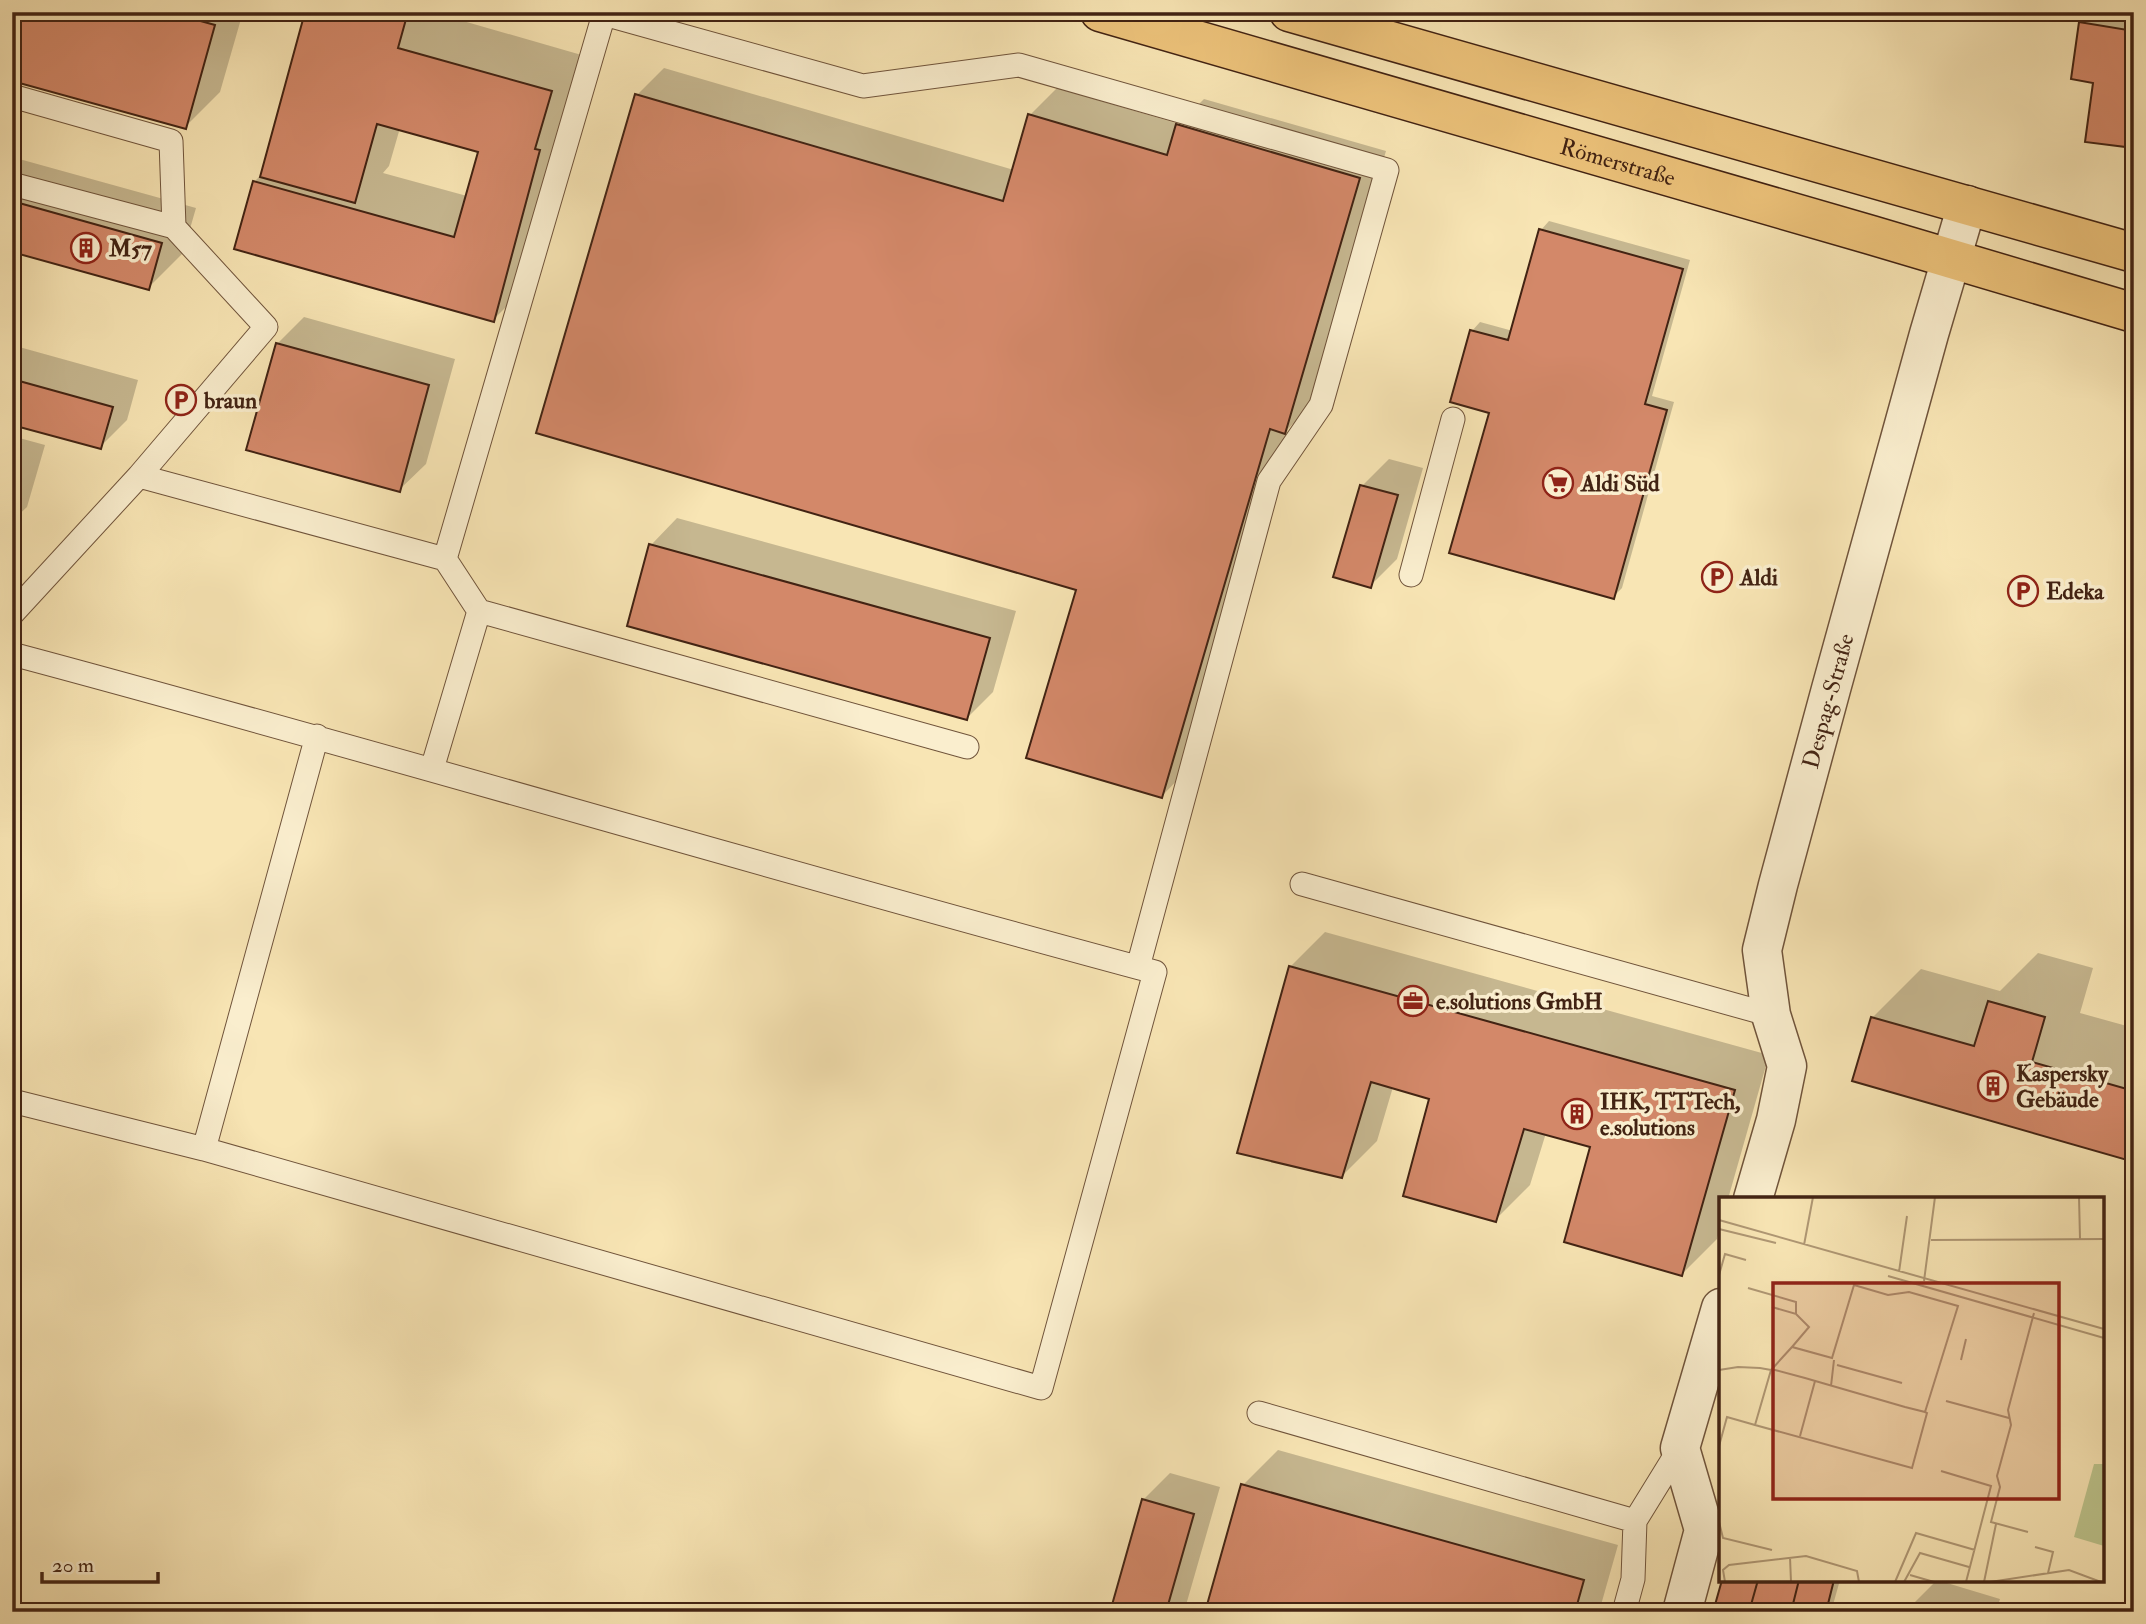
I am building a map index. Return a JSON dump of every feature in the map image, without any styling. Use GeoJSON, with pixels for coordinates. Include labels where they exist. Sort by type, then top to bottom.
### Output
{"type":"FeatureCollection","features":[{"type":"Feature","properties":{"kind":"main road"},"geometry":{"type":"LineString","coordinates":[[1289,12],[2134,253]]}},
{"type":"Feature","properties":{"kind":"main road","name":"Römerstraße"},"geometry":{"type":"LineString","coordinates":[[1117,15],[2134,313]]}},
{"type":"Feature","properties":{"kind":"street","name":"Despag-Straße"},"geometry":{"type":"LineString","coordinates":[[1753,1197],[1776,1120],[1787,1066],[1771,1015],[1762,950],[1967,205]]}},
{"type":"Feature","properties":{"kind":"street"},"geometry":{"type":"LineString","coordinates":[[1682,1612],[1704,1530],[1680,1448],[1719,1315]]}},
{"type":"Feature","properties":{"kind":"lane"},"geometry":{"type":"LineString","coordinates":[[445,559],[604,14],[863,86],[1019,65],[1387,170],[1321,405],[1269,481],[1138,967]]}},
{"type":"Feature","properties":{"kind":"lane"},"geometry":{"type":"LineString","coordinates":[[12,96],[171,141],[174,227]]}},
{"type":"Feature","properties":{"kind":"lane"},"geometry":{"type":"LineString","coordinates":[[12,184],[174,227],[266,327],[139,476],[12,614]]}},
{"type":"Feature","properties":{"kind":"lane"},"geometry":{"type":"LineString","coordinates":[[1411,575],[1453,419]]}},
{"type":"Feature","properties":{"kind":"lane"},"geometry":{"type":"LineString","coordinates":[[139,476],[445,559],[479,611],[967,747]]}},
{"type":"Feature","properties":{"kind":"lane"},"geometry":{"type":"LineString","coordinates":[[432,769],[479,611]]}},
{"type":"Feature","properties":{"kind":"lane"},"geometry":{"type":"LineString","coordinates":[[12,654],[317,736],[1155,972],[1041,1388],[204,1149],[12,1101]]}},
{"type":"Feature","properties":{"kind":"lane"},"geometry":{"type":"LineString","coordinates":[[204,1149],[317,736]]}},
{"type":"Feature","properties":{"kind":"lane"},"geometry":{"type":"LineString","coordinates":[[1302,884],[1771,1015]]}},
{"type":"Feature","properties":{"kind":"lane"},"geometry":{"type":"LineString","coordinates":[[1259,1413],[1635,1521]]}},
{"type":"Feature","properties":{"kind":"lane"},"geometry":{"type":"LineString","coordinates":[[1624,1612],[1633,1579],[1635,1521],[1680,1448]]}},
{"type":"Feature","properties":{"kind":"building"},"geometry":{"type":"Polygon","coordinates":[[[12,12],[168,12],[215,25],[186,129],[12,81],[12,12]]]}},
{"type":"Feature","properties":{"kind":"building"},"geometry":{"type":"Polygon","coordinates":[[[305,12],[408,12],[398,48],[552,91],[535,149],[540,150],[494,322],[234,249],[253,181],[454,237],[478,152],[377,124],[355,203],[260,177],[305,12]]]}},
{"type":"Feature","properties":{"kind":"building"},"geometry":{"type":"Polygon","coordinates":[[[2079,22],[2134,31],[2134,148],[2085,142],[2093,83],[2071,79],[2079,22]]]}},
{"type":"Feature","properties":{"kind":"building"},"geometry":{"type":"Polygon","coordinates":[[[635,94],[1003,201],[1028,114],[1167,155],[1176,124],[1360,178],[1285,434],[1270,429],[1162,798],[1026,758],[1076,590],[536,433],[635,94]]]}},
{"type":"Feature","properties":{"kind":"building","name":"M57"},"geometry":{"type":"Polygon","coordinates":[[[12,201],[162,243],[149,290],[12,252],[12,201]]]}},
{"type":"Feature","properties":{"kind":"building","name":"Aldi Süd"},"geometry":{"type":"Polygon","coordinates":[[[1539,229],[1683,269],[1645,404],[1667,410],[1614,599],[1449,553],[1489,413],[1450,402],[1470,330],[1508,340],[1539,229]]]}},
{"type":"Feature","properties":{"kind":"building"},"geometry":{"type":"Polygon","coordinates":[[[276,343],[429,385],[400,492],[246,450],[276,343]]]}},
{"type":"Feature","properties":{"kind":"building"},"geometry":{"type":"Polygon","coordinates":[[[12,379],[113,407],[101,449],[12,425],[12,379]]]}},
{"type":"Feature","properties":{"kind":"building"},"geometry":{"type":"Polygon","coordinates":[[[12,470],[19,472],[12,495],[12,470]]]}},
{"type":"Feature","properties":{"kind":"building"},"geometry":{"type":"Polygon","coordinates":[[[1360,485],[1398,495],[1371,588],[1333,577],[1360,485]]]}},
{"type":"Feature","properties":{"kind":"building"},"geometry":{"type":"Polygon","coordinates":[[[649,544],[990,638],[967,720],[627,626],[649,544]]]}},
{"type":"Feature","properties":{"kind":"building","name":"IHK, TTTech, e.solutions"},"geometry":{"type":"Polygon","coordinates":[[[1289,966],[1735,1090],[1682,1276],[1564,1242],[1590,1147],[1524,1129],[1496,1222],[1403,1196],[1429,1099],[1371,1082],[1342,1178],[1237,1153],[1289,966]]]}},
{"type":"Feature","properties":{"kind":"building","name":"Kaspersky Gebäude"},"geometry":{"type":"Polygon","coordinates":[[[1988,1001],[2045,1017],[2032,1062],[2134,1091],[2134,1162],[1852,1081],[1871,1017],[1974,1046],[1988,1001]]]}},
{"type":"Feature","properties":{"kind":"building"},"geometry":{"type":"Polygon","coordinates":[[[1241,1484],[1584,1580],[1575,1612],[1205,1612],[1241,1484]]]}},
{"type":"Feature","properties":{"kind":"building"},"geometry":{"type":"Polygon","coordinates":[[[1142,1499],[1194,1514],[1166,1612],[1110,1612],[1142,1499]]]}},
{"type":"Feature","properties":{"kind":"building"},"geometry":{"type":"Polygon","coordinates":[[[1721,1582],[1757,1582],[1749,1612],[1713,1612],[1721,1582]]]}},
{"type":"Feature","properties":{"kind":"building"},"geometry":{"type":"Polygon","coordinates":[[[1757,1582],[1798,1582],[1791,1612],[1749,1612],[1757,1582]]]}},
{"type":"Feature","properties":{"kind":"building"},"geometry":{"type":"Polygon","coordinates":[[[1798,1582],[1834,1582],[1826,1612],[1791,1612],[1798,1582]]]}},
{"type":"Feature","properties":{"kind":"place","name":"M57"},"geometry":{"type":"Point","coordinates":[86,248]}},
{"type":"Feature","properties":{"kind":"place","name":"braun"},"geometry":{"type":"Point","coordinates":[181,400]}},
{"type":"Feature","properties":{"kind":"place","name":"Aldi Süd"},"geometry":{"type":"Point","coordinates":[1558,483]}},
{"type":"Feature","properties":{"kind":"place","name":"Aldi"},"geometry":{"type":"Point","coordinates":[1717,577]}},
{"type":"Feature","properties":{"kind":"place","name":"Edeka"},"geometry":{"type":"Point","coordinates":[2023,591]}},
{"type":"Feature","properties":{"kind":"place","name":"e.solutions GmbH"},"geometry":{"type":"Point","coordinates":[1413,1001]}},
{"type":"Feature","properties":{"kind":"place","name":"Kaspersky Gebäude"},"geometry":{"type":"Point","coordinates":[1993,1086]}},
{"type":"Feature","properties":{"kind":"place","name":"IHK, TTTech, e.solutions"},"geometry":{"type":"Point","coordinates":[1577,1114]}}]}
